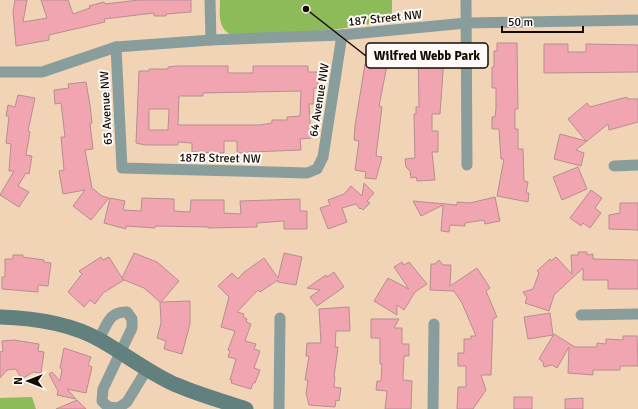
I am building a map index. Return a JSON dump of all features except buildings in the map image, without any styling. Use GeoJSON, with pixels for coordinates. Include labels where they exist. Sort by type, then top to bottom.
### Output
{"type":"FeatureCollection","features":[{"type":"Feature","properties":{"kind":"street"},"geometry":{"type":"LineString","coordinates":[[210,0],[211,40]]}},
{"type":"Feature","properties":{"kind":"street"},"geometry":{"type":"LineString","coordinates":[[466,0],[467,165]]}},
{"type":"Feature","properties":{"kind":"street","name":"187 Street NW"},"geometry":{"type":"LineString","coordinates":[[0,72],[42,72],[116,47],[211,40],[342,35],[466,23],[638,20]]}},
{"type":"Feature","properties":{"kind":"street","name":"64 Avenue NW"},"geometry":{"type":"LineString","coordinates":[[317,168],[323,157],[342,35]]}},
{"type":"Feature","properties":{"kind":"street","name":"65 Avenue NW"},"geometry":{"type":"LineString","coordinates":[[116,47],[122,168]]}},
{"type":"Feature","properties":{"kind":"street"},"geometry":{"type":"LineString","coordinates":[[614,166],[638,165]]}},
{"type":"Feature","properties":{"kind":"street","name":"187B Street NW"},"geometry":{"type":"LineString","coordinates":[[122,168],[307,173],[317,168]]}},
{"type":"Feature","properties":{"kind":"street"},"geometry":{"type":"LineString","coordinates":[[99,339],[112,316],[119,312],[127,312],[132,319],[132,328],[104,389],[102,401],[108,406],[118,408],[126,402],[147,369]]}},
{"type":"Feature","properties":{"kind":"street"},"geometry":{"type":"LineString","coordinates":[[581,315],[638,314]]}},
{"type":"Feature","properties":{"kind":"street"},"geometry":{"type":"LineString","coordinates":[[0,317],[23,318],[51,322],[81,330],[99,339],[174,384],[246,409]]}},
{"type":"Feature","properties":{"kind":"street"},"geometry":{"type":"LineString","coordinates":[[279,409],[280,318]]}},
{"type":"Feature","properties":{"kind":"street"},"geometry":{"type":"LineString","coordinates":[[433,409],[434,324]]}},
{"type":"Feature","properties":{"kind":"green space"},"geometry":{"type":"Polygon","coordinates":[[[220,0],[392,0],[392,19],[372,24],[332,30],[231,35],[223,28],[221,24],[220,0]]]}},
{"type":"Feature","properties":{"kind":"green space"},"geometry":{"type":"Polygon","coordinates":[[[32,397],[36,409],[0,409],[0,398],[32,397]]]}},
{"type":"Feature","properties":{"kind":"place","name":"Wilfred Webb Park"},"geometry":{"type":"Point","coordinates":[306,9]}}]}
